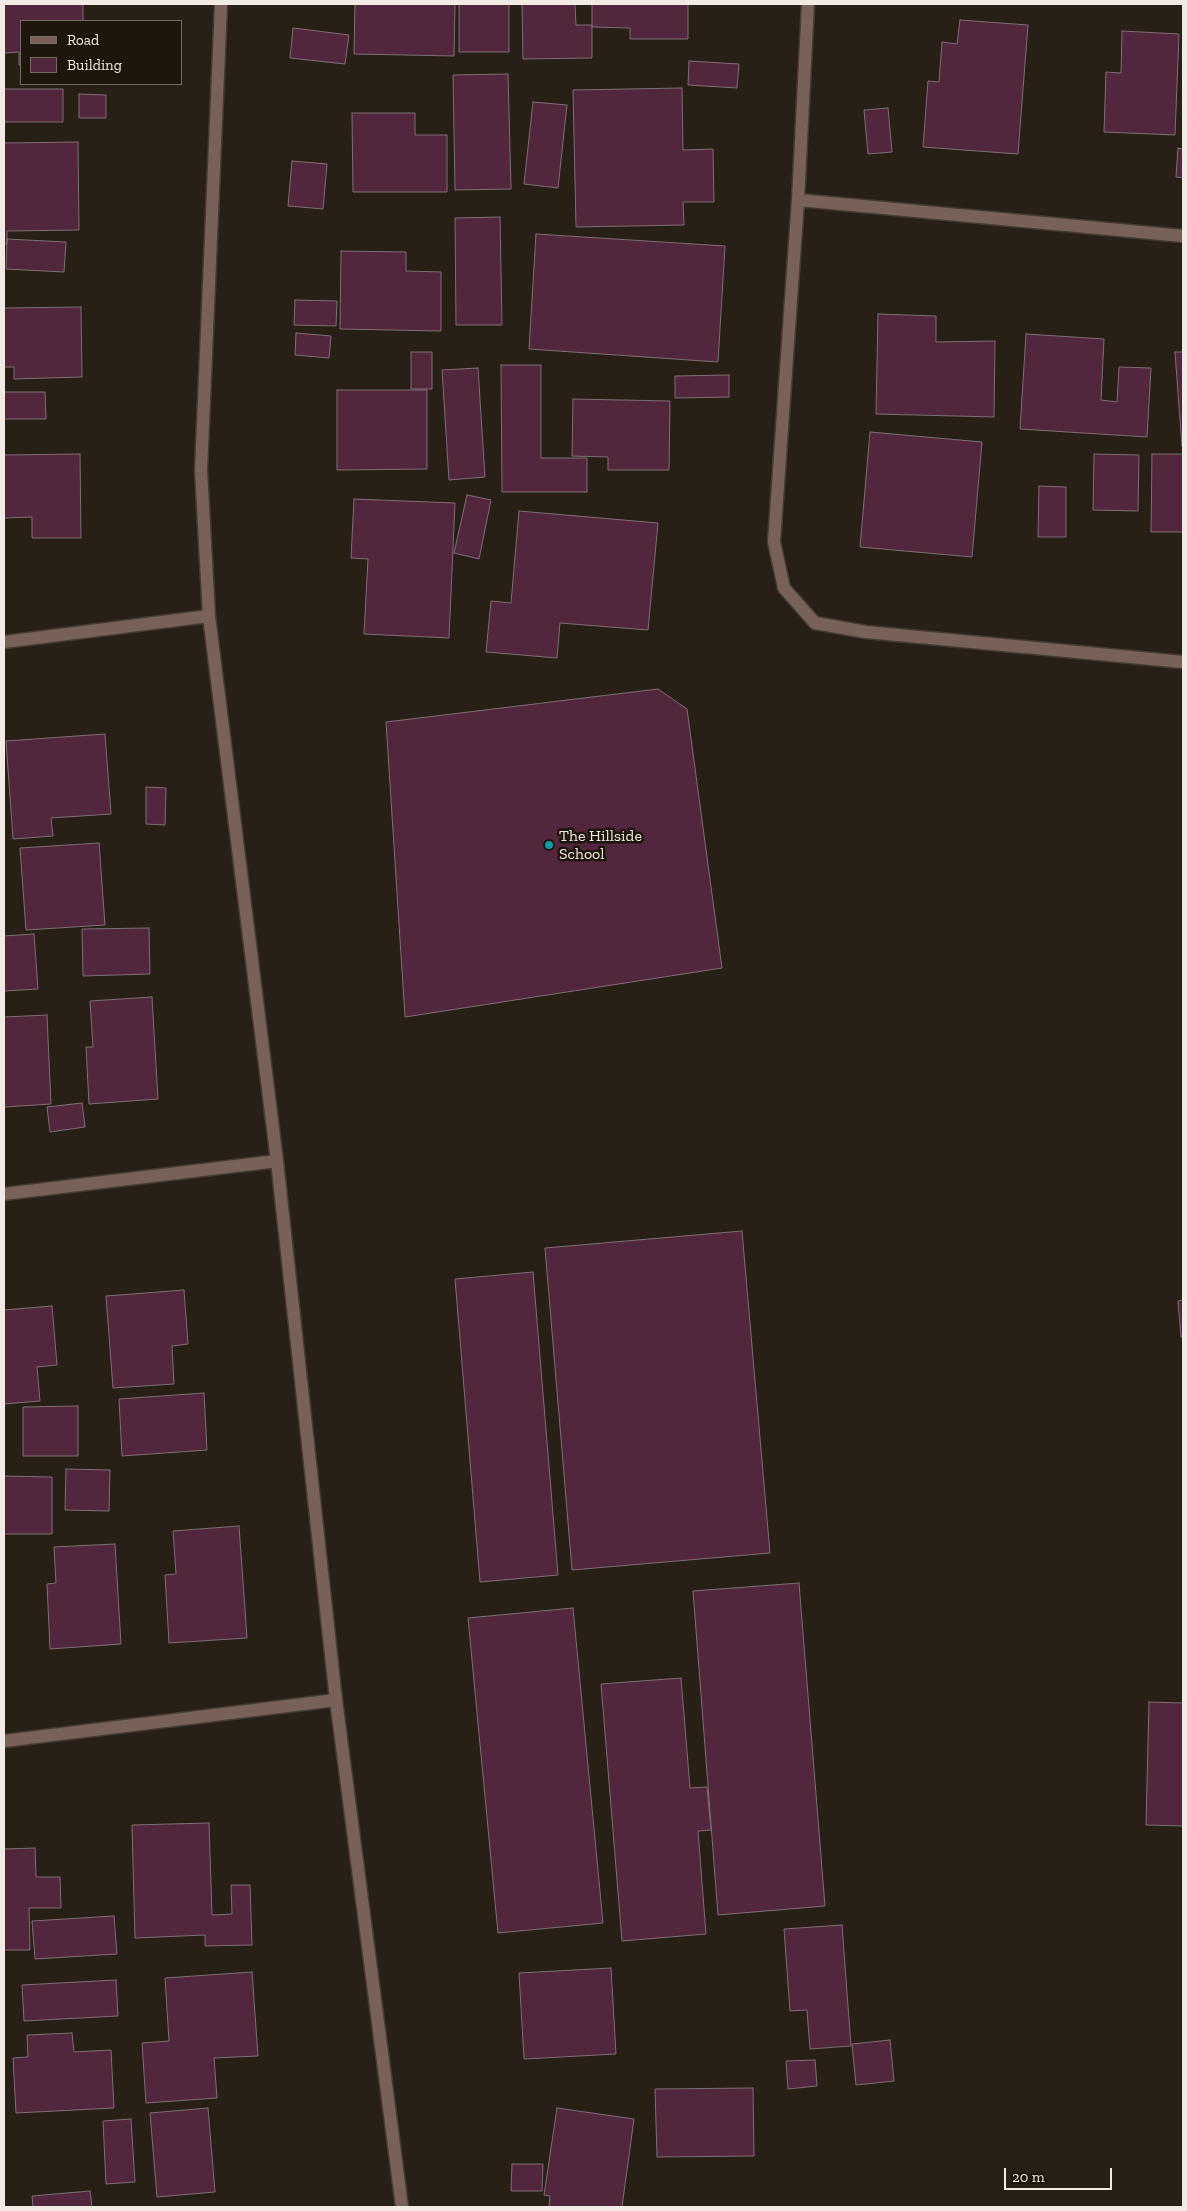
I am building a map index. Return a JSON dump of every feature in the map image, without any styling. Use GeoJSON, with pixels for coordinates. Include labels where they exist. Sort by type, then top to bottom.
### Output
{"type":"FeatureCollection","features":[{"type":"Feature","properties":{"kind":"street"},"geometry":{"type":"LineString","coordinates":[[221,4],[201,470],[209,616],[277,1161],[336,1700],[402,2207]]}},
{"type":"Feature","properties":{"kind":"street"},"geometry":{"type":"LineString","coordinates":[[808,4],[798,200],[774,542],[784,588],[815,622],[849,629],[1183,662]]}},
{"type":"Feature","properties":{"kind":"street"},"geometry":{"type":"LineString","coordinates":[[798,200],[1183,236]]}},
{"type":"Feature","properties":{"kind":"street"},"geometry":{"type":"LineString","coordinates":[[4,642],[209,616]]}},
{"type":"Feature","properties":{"kind":"street"},"geometry":{"type":"LineString","coordinates":[[4,1194],[277,1161]]}},
{"type":"Feature","properties":{"kind":"street"},"geometry":{"type":"LineString","coordinates":[[4,1742],[336,1700]]}},
{"type":"Feature","properties":{"kind":"building"},"geometry":{"type":"Polygon","coordinates":[[[4,4],[83,4],[83,20],[20,20],[20,65],[19,52],[4,53],[4,4]]]}},
{"type":"Feature","properties":{"kind":"building"},"geometry":{"type":"Polygon","coordinates":[[[355,4],[455,4],[454,56],[354,54],[355,4]]]}},
{"type":"Feature","properties":{"kind":"building"},"geometry":{"type":"Polygon","coordinates":[[[459,4],[509,4],[509,52],[459,52],[459,4]]]}},
{"type":"Feature","properties":{"kind":"building"},"geometry":{"type":"Polygon","coordinates":[[[522,4],[575,4],[576,25],[592,25],[592,58],[523,59],[522,4]]]}},
{"type":"Feature","properties":{"kind":"building"},"geometry":{"type":"Polygon","coordinates":[[[592,4],[688,4],[688,39],[630,39],[630,28],[592,27],[592,4]]]}},
{"type":"Feature","properties":{"kind":"building"},"geometry":{"type":"Polygon","coordinates":[[[960,20],[1028,25],[1018,154],[923,147],[928,81],[939,82],[942,42],[957,44],[960,20]]]}},
{"type":"Feature","properties":{"kind":"building"},"geometry":{"type":"Polygon","coordinates":[[[293,28],[349,35],[345,64],[290,58],[293,28]]]}},
{"type":"Feature","properties":{"kind":"building"},"geometry":{"type":"Polygon","coordinates":[[[1122,31],[1179,34],[1175,135],[1104,132],[1106,72],[1121,73],[1122,31]]]}},
{"type":"Feature","properties":{"kind":"building"},"geometry":{"type":"Polygon","coordinates":[[[689,61],[739,64],[737,88],[688,85],[689,61]]]}},
{"type":"Feature","properties":{"kind":"building"},"geometry":{"type":"Polygon","coordinates":[[[508,74],[511,189],[455,190],[453,75],[508,74]]]}},
{"type":"Feature","properties":{"kind":"building"},"geometry":{"type":"Polygon","coordinates":[[[682,88],[683,150],[713,149],[714,202],[683,202],[684,225],[576,227],[573,90],[682,88]]]}},
{"type":"Feature","properties":{"kind":"building"},"geometry":{"type":"Polygon","coordinates":[[[4,89],[63,89],[63,122],[4,122],[4,89]]]}},
{"type":"Feature","properties":{"kind":"building"},"geometry":{"type":"Polygon","coordinates":[[[79,94],[106,95],[106,118],[79,118],[79,94]]]}},
{"type":"Feature","properties":{"kind":"building"},"geometry":{"type":"Polygon","coordinates":[[[533,102],[567,105],[558,188],[524,184],[533,102]]]}},
{"type":"Feature","properties":{"kind":"building"},"geometry":{"type":"Polygon","coordinates":[[[888,108],[892,152],[868,154],[864,110],[888,108]]]}},
{"type":"Feature","properties":{"kind":"building"},"geometry":{"type":"Polygon","coordinates":[[[352,113],[415,113],[415,135],[447,135],[447,192],[353,192],[352,113]]]}},
{"type":"Feature","properties":{"kind":"building"},"geometry":{"type":"Polygon","coordinates":[[[78,142],[79,230],[7,231],[7,244],[4,244],[4,143],[78,142]]]}},
{"type":"Feature","properties":{"kind":"building"},"geometry":{"type":"Polygon","coordinates":[[[1178,148],[1183,149],[1183,178],[1176,177],[1178,148]]]}},
{"type":"Feature","properties":{"kind":"building"},"geometry":{"type":"Polygon","coordinates":[[[292,161],[327,164],[323,209],[288,206],[292,161]]]}},
{"type":"Feature","properties":{"kind":"building"},"geometry":{"type":"Polygon","coordinates":[[[500,217],[502,325],[456,325],[455,218],[500,217]]]}},
{"type":"Feature","properties":{"kind":"building"},"geometry":{"type":"Polygon","coordinates":[[[536,234],[725,246],[718,362],[529,349],[536,234]]]}},
{"type":"Feature","properties":{"kind":"building"},"geometry":{"type":"Polygon","coordinates":[[[7,239],[66,242],[64,272],[6,269],[7,239]]]}},
{"type":"Feature","properties":{"kind":"building"},"geometry":{"type":"Polygon","coordinates":[[[341,251],[406,252],[406,271],[441,272],[441,331],[340,329],[341,251]]]}},
{"type":"Feature","properties":{"kind":"building"},"geometry":{"type":"Polygon","coordinates":[[[295,300],[337,301],[336,326],[294,325],[295,300]]]}},
{"type":"Feature","properties":{"kind":"building"},"geometry":{"type":"Polygon","coordinates":[[[81,307],[82,377],[14,379],[14,367],[4,367],[4,308],[81,307]]]}},
{"type":"Feature","properties":{"kind":"building"},"geometry":{"type":"Polygon","coordinates":[[[878,314],[936,316],[936,342],[995,341],[994,417],[876,414],[878,314]]]}},
{"type":"Feature","properties":{"kind":"building"},"geometry":{"type":"Polygon","coordinates":[[[296,333],[331,336],[329,358],[295,355],[296,333]]]}},
{"type":"Feature","properties":{"kind":"building"},"geometry":{"type":"Polygon","coordinates":[[[1026,334],[1104,339],[1101,400],[1117,402],[1119,367],[1151,368],[1147,437],[1020,429],[1026,334]]]}},
{"type":"Feature","properties":{"kind":"building"},"geometry":{"type":"Polygon","coordinates":[[[411,352],[432,352],[432,389],[411,389],[411,352]]]}},
{"type":"Feature","properties":{"kind":"building"},"geometry":{"type":"Polygon","coordinates":[[[1175,352],[1183,352],[1183,447],[1182,447],[1175,352]]]}},
{"type":"Feature","properties":{"kind":"building"},"geometry":{"type":"Polygon","coordinates":[[[501,365],[541,365],[541,458],[587,458],[587,492],[502,492],[501,365]]]}},
{"type":"Feature","properties":{"kind":"building"},"geometry":{"type":"Polygon","coordinates":[[[478,368],[485,477],[449,480],[442,370],[478,368]]]}},
{"type":"Feature","properties":{"kind":"building"},"geometry":{"type":"Polygon","coordinates":[[[729,375],[729,397],[675,398],[675,376],[729,375]]]}},
{"type":"Feature","properties":{"kind":"building"},"geometry":{"type":"Polygon","coordinates":[[[337,390],[427,390],[427,469],[337,470],[337,390]]]}},
{"type":"Feature","properties":{"kind":"building"},"geometry":{"type":"Polygon","coordinates":[[[4,392],[45,392],[46,419],[4,419],[4,392]]]}},
{"type":"Feature","properties":{"kind":"building"},"geometry":{"type":"Polygon","coordinates":[[[573,399],[670,401],[669,470],[608,470],[608,457],[572,456],[573,399]]]}},
{"type":"Feature","properties":{"kind":"building"},"geometry":{"type":"Polygon","coordinates":[[[870,432],[982,442],[972,557],[860,547],[870,432]]]}},
{"type":"Feature","properties":{"kind":"building"},"geometry":{"type":"Polygon","coordinates":[[[80,454],[81,538],[32,538],[32,517],[4,518],[4,455],[80,454]]]}},
{"type":"Feature","properties":{"kind":"building"},"geometry":{"type":"Polygon","coordinates":[[[1094,454],[1139,455],[1138,511],[1093,510],[1094,454]]]}},
{"type":"Feature","properties":{"kind":"building"},"geometry":{"type":"Polygon","coordinates":[[[1152,454],[1183,454],[1183,532],[1151,532],[1152,454]]]}},
{"type":"Feature","properties":{"kind":"building"},"geometry":{"type":"Polygon","coordinates":[[[1039,486],[1066,487],[1066,537],[1038,537],[1039,486]]]}},
{"type":"Feature","properties":{"kind":"building"},"geometry":{"type":"Polygon","coordinates":[[[467,495],[491,500],[479,559],[454,553],[467,495]]]}},
{"type":"Feature","properties":{"kind":"building"},"geometry":{"type":"Polygon","coordinates":[[[354,499],[455,503],[449,638],[364,634],[368,559],[351,558],[354,499]]]}},
{"type":"Feature","properties":{"kind":"building"},"geometry":{"type":"Polygon","coordinates":[[[519,511],[658,523],[648,630],[560,623],[557,658],[486,652],[491,601],[511,603],[519,511]]]}},
{"type":"Feature","properties":{"kind":"building","name":"The Hillside School"},"geometry":{"type":"Polygon","coordinates":[[[658,689],[687,709],[722,968],[405,1017],[386,722],[658,689]]]}},
{"type":"Feature","properties":{"kind":"building"},"geometry":{"type":"Polygon","coordinates":[[[105,734],[111,814],[51,818],[53,836],[13,839],[6,741],[105,734]]]}},
{"type":"Feature","properties":{"kind":"building"},"geometry":{"type":"Polygon","coordinates":[[[146,787],[166,788],[165,825],[146,824],[146,787]]]}},
{"type":"Feature","properties":{"kind":"building"},"geometry":{"type":"Polygon","coordinates":[[[99,843],[105,925],[26,930],[20,848],[99,843]]]}},
{"type":"Feature","properties":{"kind":"building"},"geometry":{"type":"Polygon","coordinates":[[[149,928],[150,974],[83,976],[82,929],[149,928]]]}},
{"type":"Feature","properties":{"kind":"building"},"geometry":{"type":"Polygon","coordinates":[[[34,934],[38,989],[4,991],[4,936],[34,934]]]}},
{"type":"Feature","properties":{"kind":"building"},"geometry":{"type":"Polygon","coordinates":[[[152,997],[158,1099],[89,1104],[86,1047],[93,1047],[90,1001],[152,997]]]}},
{"type":"Feature","properties":{"kind":"building"},"geometry":{"type":"Polygon","coordinates":[[[47,1015],[51,1104],[4,1107],[4,1017],[47,1015]]]}},
{"type":"Feature","properties":{"kind":"building"},"geometry":{"type":"Polygon","coordinates":[[[82,1103],[85,1127],[50,1132],[47,1107],[82,1103]]]}},
{"type":"Feature","properties":{"kind":"building"},"geometry":{"type":"Polygon","coordinates":[[[742,1231],[770,1553],[572,1570],[545,1248],[742,1231]]]}},
{"type":"Feature","properties":{"kind":"building"},"geometry":{"type":"Polygon","coordinates":[[[533,1272],[558,1575],[480,1582],[455,1279],[533,1272]]]}},
{"type":"Feature","properties":{"kind":"building"},"geometry":{"type":"Polygon","coordinates":[[[184,1290],[188,1344],[172,1346],[174,1384],[113,1388],[106,1296],[184,1290]]]}},
{"type":"Feature","properties":{"kind":"building"},"geometry":{"type":"Polygon","coordinates":[[[1183,1300],[1183,1337],[1181,1337],[1178,1301],[1183,1300]]]}},
{"type":"Feature","properties":{"kind":"building"},"geometry":{"type":"Polygon","coordinates":[[[52,1306],[57,1365],[37,1367],[40,1401],[4,1404],[4,1310],[52,1306]]]}},
{"type":"Feature","properties":{"kind":"building"},"geometry":{"type":"Polygon","coordinates":[[[204,1393],[207,1450],[122,1456],[119,1399],[204,1393]]]}},
{"type":"Feature","properties":{"kind":"building"},"geometry":{"type":"Polygon","coordinates":[[[78,1406],[78,1456],[23,1456],[23,1407],[78,1406]]]}},
{"type":"Feature","properties":{"kind":"building"},"geometry":{"type":"Polygon","coordinates":[[[66,1469],[110,1470],[109,1511],[65,1510],[66,1469]]]}},
{"type":"Feature","properties":{"kind":"building"},"geometry":{"type":"Polygon","coordinates":[[[4,1476],[52,1477],[52,1534],[4,1534],[4,1476]]]}},
{"type":"Feature","properties":{"kind":"building"},"geometry":{"type":"Polygon","coordinates":[[[239,1526],[247,1638],[169,1643],[165,1575],[176,1574],[173,1531],[239,1526]]]}},
{"type":"Feature","properties":{"kind":"building"},"geometry":{"type":"Polygon","coordinates":[[[115,1544],[121,1644],[50,1649],[47,1584],[56,1583],[54,1547],[115,1544]]]}},
{"type":"Feature","properties":{"kind":"building"},"geometry":{"type":"Polygon","coordinates":[[[799,1583],[825,1906],[718,1915],[693,1591],[799,1583]]]}},
{"type":"Feature","properties":{"kind":"building"},"geometry":{"type":"Polygon","coordinates":[[[573,1608],[603,1923],[498,1933],[468,1618],[573,1608]]]}},
{"type":"Feature","properties":{"kind":"building"},"geometry":{"type":"Polygon","coordinates":[[[681,1678],[690,1788],[707,1787],[711,1830],[698,1831],[706,1934],[622,1941],[601,1684],[681,1678]]]}},
{"type":"Feature","properties":{"kind":"building"},"geometry":{"type":"Polygon","coordinates":[[[1149,1702],[1183,1703],[1183,1826],[1146,1825],[1149,1702]]]}},
{"type":"Feature","properties":{"kind":"building"},"geometry":{"type":"Polygon","coordinates":[[[209,1823],[212,1915],[232,1914],[231,1885],[250,1885],[252,1945],[205,1946],[205,1935],[135,1938],[132,1825],[209,1823]]]}},
{"type":"Feature","properties":{"kind":"building"},"geometry":{"type":"Polygon","coordinates":[[[35,1848],[36,1877],[60,1877],[61,1908],[29,1908],[30,1950],[4,1950],[4,1849],[35,1848]]]}},
{"type":"Feature","properties":{"kind":"building"},"geometry":{"type":"Polygon","coordinates":[[[114,1916],[117,1954],[35,1959],[32,1921],[114,1916]]]}},
{"type":"Feature","properties":{"kind":"building"},"geometry":{"type":"Polygon","coordinates":[[[842,1925],[851,2046],[810,2049],[807,2010],[790,2011],[784,1929],[842,1925]]]}},
{"type":"Feature","properties":{"kind":"building"},"geometry":{"type":"Polygon","coordinates":[[[611,1968],[616,2054],[524,2059],[519,1973],[611,1968]]]}},
{"type":"Feature","properties":{"kind":"building"},"geometry":{"type":"Polygon","coordinates":[[[252,1972],[258,2056],[214,2058],[217,2098],[146,2103],[142,2043],[169,2041],[165,1978],[252,1972]]]}},
{"type":"Feature","properties":{"kind":"building"},"geometry":{"type":"Polygon","coordinates":[[[116,1980],[118,2016],[24,2021],[22,1985],[116,1980]]]}},
{"type":"Feature","properties":{"kind":"building"},"geometry":{"type":"Polygon","coordinates":[[[72,2033],[74,2052],[111,2050],[114,2108],[16,2113],[13,2058],[28,2057],[27,2035],[72,2033]]]}},
{"type":"Feature","properties":{"kind":"building"},"geometry":{"type":"Polygon","coordinates":[[[890,2040],[894,2081],[856,2085],[852,2044],[890,2040]]]}},
{"type":"Feature","properties":{"kind":"building"},"geometry":{"type":"Polygon","coordinates":[[[815,2060],[817,2086],[788,2089],[786,2061],[815,2060]]]}},
{"type":"Feature","properties":{"kind":"building"},"geometry":{"type":"Polygon","coordinates":[[[753,2088],[754,2156],[657,2157],[655,2089],[753,2088]]]}},
{"type":"Feature","properties":{"kind":"building"},"geometry":{"type":"Polygon","coordinates":[[[208,2108],[215,2192],[157,2197],[150,2113],[208,2108]]]}},
{"type":"Feature","properties":{"kind":"building"},"geometry":{"type":"Polygon","coordinates":[[[557,2108],[634,2119],[622,2207],[549,2207],[550,2196],[544,2195],[557,2108]]]}},
{"type":"Feature","properties":{"kind":"building"},"geometry":{"type":"Polygon","coordinates":[[[131,2119],[135,2182],[106,2184],[103,2121],[131,2119]]]}},
{"type":"Feature","properties":{"kind":"building"},"geometry":{"type":"Polygon","coordinates":[[[512,2164],[543,2164],[542,2191],[511,2191],[512,2164]]]}},
{"type":"Feature","properties":{"kind":"building"},"geometry":{"type":"Polygon","coordinates":[[[90,2191],[92,2207],[33,2207],[32,2196],[90,2191]]]}},
{"type":"Feature","properties":{"kind":"place","name":"The Hillside School"},"geometry":{"type":"Point","coordinates":[549,845]}}]}
